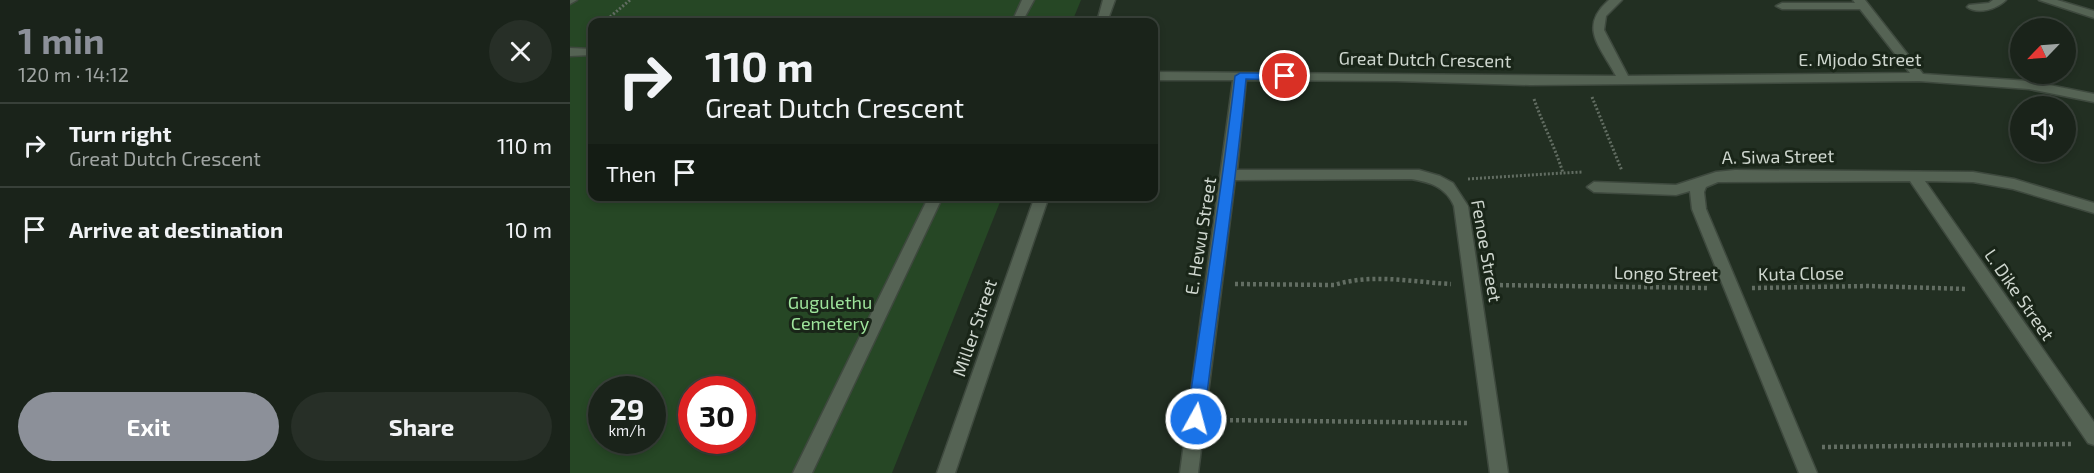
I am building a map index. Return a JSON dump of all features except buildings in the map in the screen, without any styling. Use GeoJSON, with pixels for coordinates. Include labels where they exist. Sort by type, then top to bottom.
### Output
{"type":"FeatureCollection","features":[{"type":"Feature","properties":{"kind":"street"},"geometry":{"type":"LineString","coordinates":[[1019,18],[1028,0]]}},
{"type":"Feature","properties":{"kind":"street"},"geometry":{"type":"LineString","coordinates":[[1103,18],[1109,0]]}},
{"type":"Feature","properties":{"kind":"street"},"geometry":{"type":"LineString","coordinates":[[1616,0],[1602,13],[1597,24],[1623,79]]}},
{"type":"Feature","properties":{"kind":"street"},"geometry":{"type":"LineString","coordinates":[[1973,7],[1992,6],[2000,0]]}},
{"type":"Feature","properties":{"kind":"street"},"geometry":{"type":"LineString","coordinates":[[2045,0],[2094,15]]}},
{"type":"Feature","properties":{"kind":"street"},"geometry":{"type":"LineString","coordinates":[[1782,6],[1862,3],[1919,77]]}},
{"type":"Feature","properties":{"kind":"street"},"geometry":{"type":"LineString","coordinates":[[570,52],[588,52]]}},
{"type":"Feature","properties":{"kind":"street","name":"Great Dutch Crescent"},"geometry":{"type":"LineString","coordinates":[[1158,75],[1530,81],[1623,79]]}},
{"type":"Feature","properties":{"kind":"street","name":"E. Hewu Street"},"geometry":{"type":"LineString","coordinates":[[1189,473],[1213,283],[1230,175],[1240,76]]}},
{"type":"Feature","properties":{"kind":"street","name":"E. Mjodo Street"},"geometry":{"type":"LineString","coordinates":[[1623,79],[1919,77],[2021,84],[2094,98]]}},
{"type":"Feature","properties":{"kind":"street","name":"Fenoe Street"},"geometry":{"type":"LineString","coordinates":[[1230,175],[1411,174],[1432,177],[1454,191],[1461,206],[1499,473]]}},
{"type":"Feature","properties":{"kind":"street","name":"A. Siwa Street"},"geometry":{"type":"LineString","coordinates":[[1808,473],[1700,209],[1697,192],[1700,183],[1716,177],[1735,175],[1913,176],[1989,179],[2014,184],[2094,208]]}},
{"type":"Feature","properties":{"kind":"street","name":"L. Dike Street"},"geometry":{"type":"LineString","coordinates":[[1913,176],[1992,290],[2088,441]]}},
{"type":"Feature","properties":{"kind":"street"},"geometry":{"type":"LineString","coordinates":[[1594,186],[1676,190],[1700,183]]}},
{"type":"Feature","properties":{"kind":"street"},"geometry":{"type":"LineString","coordinates":[[802,473],[934,201]]}},
{"type":"Feature","properties":{"kind":"street","name":"Miller Street"},"geometry":{"type":"LineString","coordinates":[[946,473],[1040,201]]}},
{"type":"Feature","properties":{"kind":"path"},"geometry":{"type":"LineString","coordinates":[[609,18],[630,0]]}},
{"type":"Feature","properties":{"kind":"path"},"geometry":{"type":"LineString","coordinates":[[1586,80],[1603,128],[1629,188]]}},
{"type":"Feature","properties":{"kind":"path"},"geometry":{"type":"LineString","coordinates":[[1530,81],[1543,126],[1553,141],[1563,173]]}},
{"type":"Feature","properties":{"kind":"path"},"geometry":{"type":"LineString","coordinates":[[1448,186],[1466,179],[1587,172],[1594,186]]}},
{"type":"Feature","properties":{"kind":"path","name":"Longo Street"},"geometry":{"type":"LineString","coordinates":[[1213,283],[1334,285],[1347,280],[1384,279],[1473,285],[1733,288]]}},
{"type":"Feature","properties":{"kind":"path","name":"Kuta Close"},"geometry":{"type":"LineString","coordinates":[[1733,288],[1868,286],[1992,290]]}},
{"type":"Feature","properties":{"kind":"path"},"geometry":{"type":"LineString","coordinates":[[1216,420],[1477,424]]}},
{"type":"Feature","properties":{"kind":"path"},"geometry":{"type":"LineString","coordinates":[[1797,447],[2088,441]]}},
{"type":"Feature","properties":{"kind":"green space","name":"Gugulethu Cemetery"},"geometry":{"type":"Polygon","coordinates":[[[570,0],[1081,0],[1074,18],[588,18],[588,201],[1000,201],[892,473],[570,473],[570,0]]]}},
{"type":"Feature","properties":{"kind":"route"},"geometry":{"type":"LineString","coordinates":[[1196,419],[1213,283],[1230,175],[1240,76],[1285,76]]}}]}
